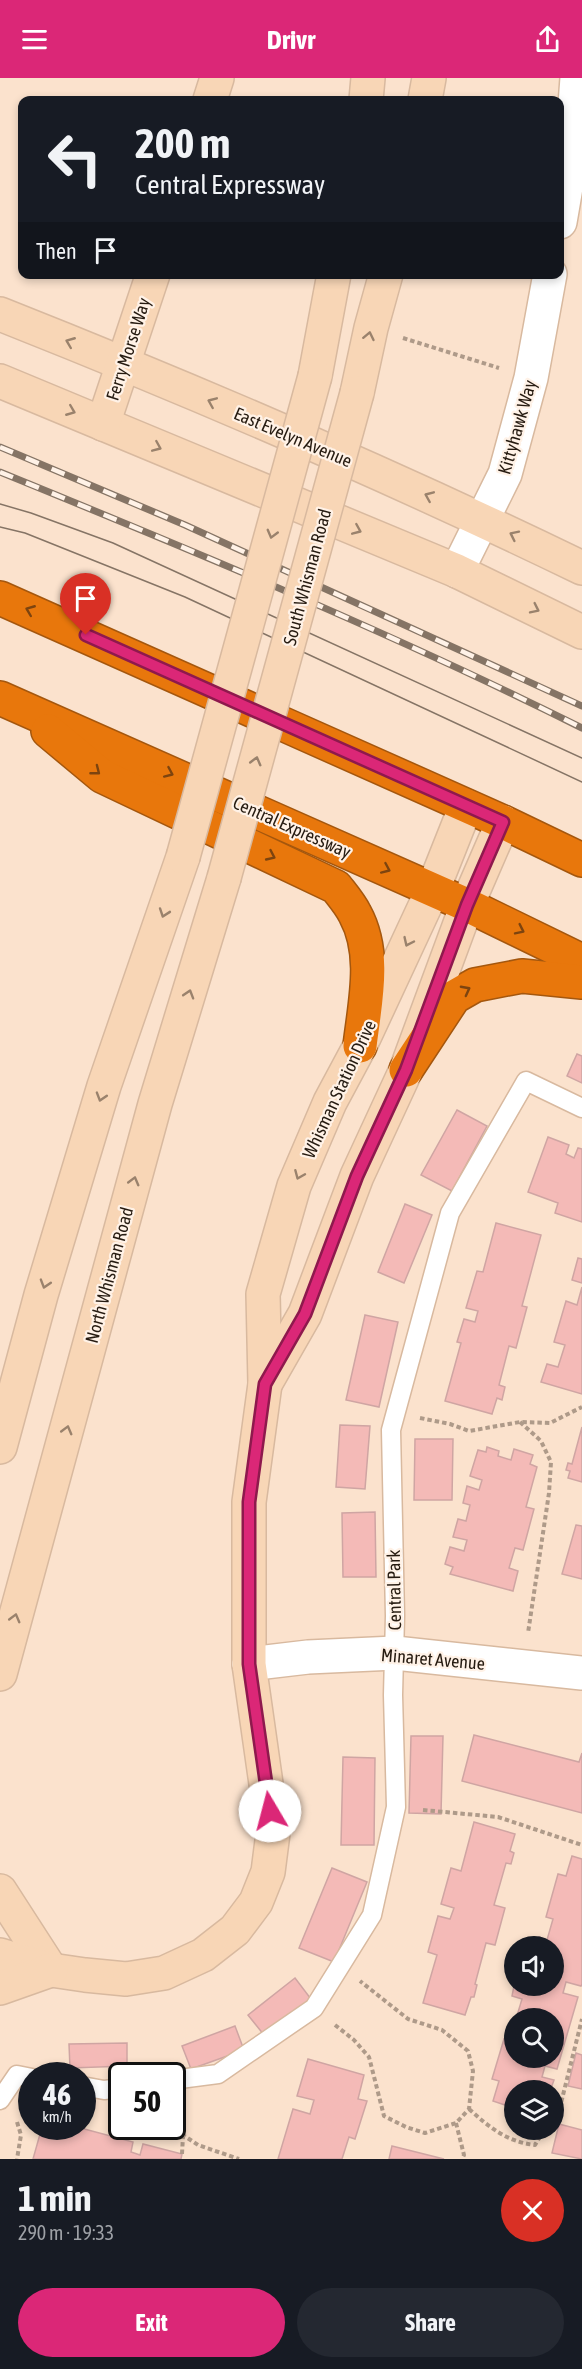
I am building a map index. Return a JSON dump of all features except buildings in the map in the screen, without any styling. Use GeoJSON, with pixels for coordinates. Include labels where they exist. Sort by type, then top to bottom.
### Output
{"type":"FeatureCollection","features":[{"type":"Feature","properties":{"kind":"highway"},"geometry":{"type":"LineString","coordinates":[[0,598],[503,822],[582,860]]}},
{"type":"Feature","properties":{"kind":"highway"},"geometry":{"type":"LineString","coordinates":[[10,702],[102,776],[336,887],[356,914],[365,942],[369,975],[360,1046]]}},
{"type":"Feature","properties":{"kind":"highway","name":"Central Expressway"},"geometry":{"type":"LineString","coordinates":[[10,702],[432,889],[582,961]]}},
{"type":"Feature","properties":{"kind":"highway"},"geometry":{"type":"LineString","coordinates":[[406,1070],[454,997],[475,985],[522,976],[582,982]]}},
{"type":"Feature","properties":{"kind":"main road"},"geometry":{"type":"LineString","coordinates":[[211,96],[218,78]]}},
{"type":"Feature","properties":{"kind":"main road"},"geometry":{"type":"LineString","coordinates":[[366,96],[368,78]]}},
{"type":"Feature","properties":{"kind":"main road"},"geometry":{"type":"LineString","coordinates":[[426,96],[429,78]]}},
{"type":"Feature","properties":{"kind":"main road","name":"Ferry Morse Way"},"geometry":{"type":"LineString","coordinates":[[103,424],[151,279]]}},
{"type":"Feature","properties":{"kind":"main road"},"geometry":{"type":"LineString","coordinates":[[0,1447],[41,1295],[104,1086],[183,857],[315,376],[333,279]]}},
{"type":"Feature","properties":{"kind":"main road","name":"South Whisman Road"},"geometry":{"type":"LineString","coordinates":[[224,878],[357,393],[385,279]]}},
{"type":"Feature","properties":{"kind":"main road","name":"East Evelyn Avenue"},"geometry":{"type":"LineString","coordinates":[[0,314],[124,363],[483,519],[582,568]]}},
{"type":"Feature","properties":{"kind":"main road"},"geometry":{"type":"LineString","coordinates":[[0,381],[457,571],[582,632]]}},
{"type":"Feature","properties":{"kind":"main road","name":"Whisman Station Drive"},"geometry":{"type":"LineString","coordinates":[[0,1955],[51,1970],[126,1979],[164,1973],[203,1955],[236,1930],[256,1902],[268,1872],[273,1833],[249,1664],[249,1502],[265,1384],[262,1294],[294,1186],[330,1102],[360,1046],[432,889],[466,806]]}},
{"type":"Feature","properties":{"kind":"main road","name":"Whisman Station Drive"},"geometry":{"type":"LineString","coordinates":[[265,1384],[305,1314],[357,1176],[406,1070],[467,905],[503,822]]}},
{"type":"Feature","properties":{"kind":"main road","name":"North Whisman Road"},"geometry":{"type":"LineString","coordinates":[[0,1674],[155,1104],[224,878]]}},
{"type":"Feature","properties":{"kind":"main road"},"geometry":{"type":"LineString","coordinates":[[0,1891],[51,1970],[0,1988]]}},
{"type":"Feature","properties":{"kind":"street"},"geometry":{"type":"LineString","coordinates":[[564,199],[571,158],[577,78]]}},
{"type":"Feature","properties":{"kind":"street","name":"Kittyhawk Way"},"geometry":{"type":"LineString","coordinates":[[457,571],[505,474],[531,378],[549,279]]}},
{"type":"Feature","properties":{"kind":"street","name":"Minaret Avenue"},"geometry":{"type":"LineString","coordinates":[[249,1664],[308,1657],[395,1653],[582,1673]]}},
{"type":"Feature","properties":{"kind":"lane","name":"Central Park"},"geometry":{"type":"LineString","coordinates":[[186,2083],[218,2074],[314,2008],[372,1915],[396,1807],[391,1430],[450,1213],[526,1081],[582,1108]]}},
{"type":"Feature","properties":{"kind":"lane"},"geometry":{"type":"LineString","coordinates":[[0,2100],[18,2075]]}},
{"type":"Feature","properties":{"kind":"path"},"geometry":{"type":"LineString","coordinates":[[371,328],[531,378]]}},
{"type":"Feature","properties":{"kind":"path"},"geometry":{"type":"LineString","coordinates":[[396,1413],[450,1424],[469,1431],[520,1422],[550,1423],[582,1407]]}},
{"type":"Feature","properties":{"kind":"path"},"geometry":{"type":"LineString","coordinates":[[520,1422],[541,1441],[550,1462],[549,1493],[522,1667]]}},
{"type":"Feature","properties":{"kind":"path"},"geometry":{"type":"LineString","coordinates":[[396,1807],[498,1816],[582,1845]]}},
{"type":"Feature","properties":{"kind":"path"},"geometry":{"type":"LineString","coordinates":[[314,2008],[354,2040],[369,2057],[384,2116],[425,2133],[456,2123],[469,2109],[473,2071],[468,2051],[442,2030],[408,2019],[340,1966]]}},
{"type":"Feature","properties":{"kind":"path"},"geometry":{"type":"LineString","coordinates":[[564,2091],[582,2019]]}},
{"type":"Feature","properties":{"kind":"path"},"geometry":{"type":"LineString","coordinates":[[469,2109],[494,2131],[504,2136]]}},
{"type":"Feature","properties":{"kind":"path"},"geometry":{"type":"LineString","coordinates":[[16,2120],[21,2135],[17,2159]]}},
{"type":"Feature","properties":{"kind":"path"},"geometry":{"type":"LineString","coordinates":[[456,2123],[464,2156],[462,2159]]}},
{"type":"Feature","properties":{"kind":"path"},"geometry":{"type":"LineString","coordinates":[[186,2137],[198,2145],[239,2159]]}},
{"type":"Feature","properties":{"kind":"path"},"geometry":{"type":"LineString","coordinates":[[182,2154],[183,2140]]}},
{"type":"Feature","properties":{"kind":"path"},"geometry":{"type":"LineString","coordinates":[[513,2140],[521,2144],[535,2145],[538,2140]]}},
{"type":"Feature","properties":{"kind":"tram line"},"geometry":{"type":"LineString","coordinates":[[0,504],[113,543],[582,758]]}},
{"type":"Feature","properties":{"kind":"tram line"},"geometry":{"type":"LineString","coordinates":[[0,527],[25,533],[185,597],[582,782]]}},
{"type":"Feature","properties":{"kind":"railway"},"geometry":{"type":"LineString","coordinates":[[0,447],[185,525],[582,706]]}},
{"type":"Feature","properties":{"kind":"railway"},"geometry":{"type":"LineString","coordinates":[[0,472],[366,626],[582,728]]}},
{"type":"Feature","properties":{"kind":"route"},"geometry":{"type":"LineString","coordinates":[[86,635],[503,822],[467,905],[406,1070],[357,1176],[305,1314],[265,1384],[249,1502],[249,1664],[270,1811]]}}]}
